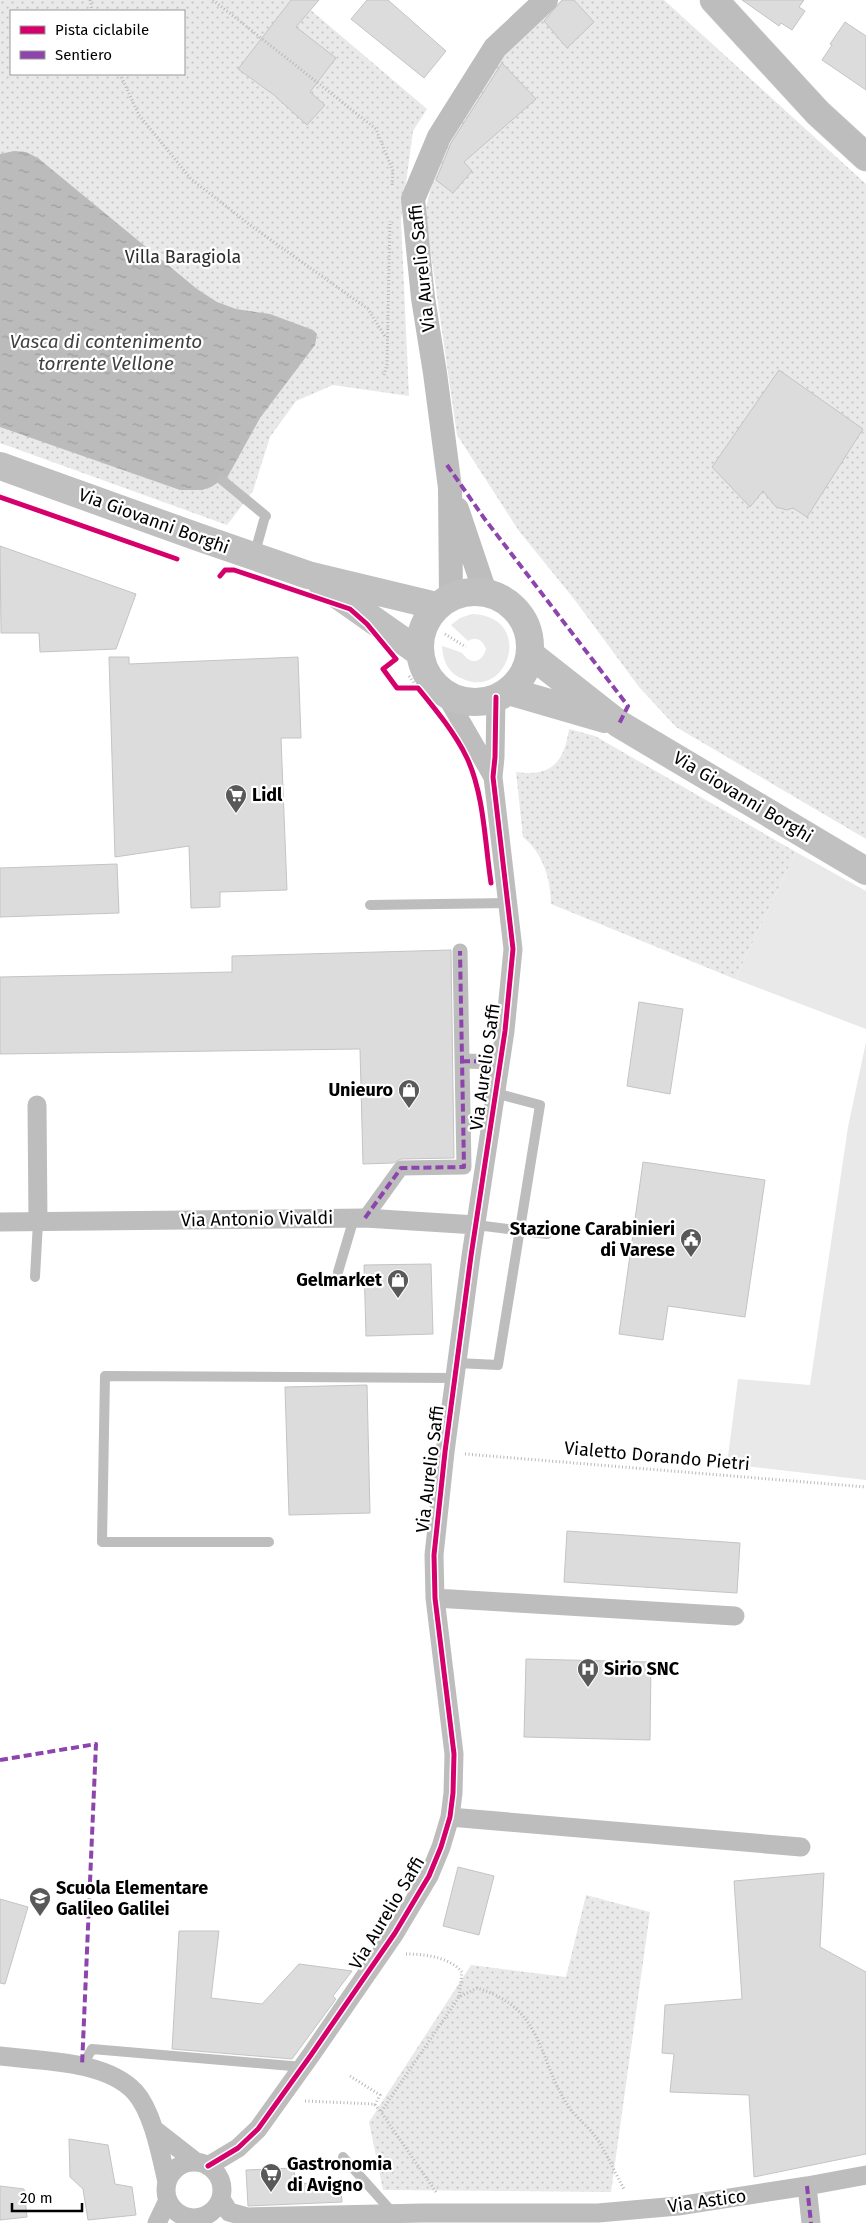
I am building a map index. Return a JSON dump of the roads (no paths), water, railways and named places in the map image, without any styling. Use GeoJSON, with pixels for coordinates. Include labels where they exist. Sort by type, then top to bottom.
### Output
{"type":"FeatureCollection","features":[{"type":"Feature","properties":{"kind":"main road"},"geometry":{"type":"LineString","coordinates":[[714,0],[818,113],[866,157]]}},
{"type":"Feature","properties":{"kind":"main road","name":"Via Giovanni Borghi"},"geometry":{"type":"LineString","coordinates":[[0,466],[308,575],[444,601]]}},
{"type":"Feature","properties":{"kind":"main road","name":"Via Giovanni Borghi"},"geometry":{"type":"LineString","coordinates":[[308,575],[420,652]]}},
{"type":"Feature","properties":{"kind":"main road"},"geometry":{"type":"LineString","coordinates":[[468,592],[485,592],[500,598],[514,608],[524,621],[529,637],[530,654],[526,668],[518,680],[502,694],[479,702],[434,694],[433,682],[424,669],[420,652],[420,635],[427,619],[444,601],[468,592]]}},
{"type":"Feature","properties":{"kind":"main road","name":"Via Giovanni Borghi"},"geometry":{"type":"LineString","coordinates":[[530,654],[620,724],[866,871]]}},
{"type":"Feature","properties":{"kind":"main road","name":"Via Giovanni Borghi"},"geometry":{"type":"LineString","coordinates":[[502,694],[620,724]]}},
{"type":"Feature","properties":{"kind":"street","name":"Via Aurelio Saffi"},"geometry":{"type":"LineString","coordinates":[[444,601],[450,488],[436,373],[423,298],[413,199],[439,137],[495,48],[546,0]]}},
{"type":"Feature","properties":{"kind":"street","name":"Via Aurelio Saffi"},"geometry":{"type":"LineString","coordinates":[[450,488],[485,592]]}},
{"type":"Feature","properties":{"kind":"street","name":"Via Aurelio Saffi"},"geometry":{"type":"LineString","coordinates":[[434,694],[493,777]]}},
{"type":"Feature","properties":{"kind":"street","name":"Via Aurelio Saffi"},"geometry":{"type":"LineString","coordinates":[[157,2223],[172,2173],[178,2167],[202,2164],[238,2148],[258,2129],[303,2067],[381,1954],[429,1876],[441,1847],[450,1817],[454,1754],[435,1598],[434,1555],[445,1452],[512,964],[513,949],[509,903],[493,777],[502,694]]}},
{"type":"Feature","properties":{"kind":"street"},"geometry":{"type":"LineString","coordinates":[[360,1218],[402,1168],[464,1167],[460,951]]}},
{"type":"Feature","properties":{"kind":"street"},"geometry":{"type":"LineString","coordinates":[[462,1061],[500,1062]]}},
{"type":"Feature","properties":{"kind":"street"},"geometry":{"type":"LineString","coordinates":[[37,1105],[38,1222]]}},
{"type":"Feature","properties":{"kind":"street","name":"Via Antonio Vivaldi"},"geometry":{"type":"LineString","coordinates":[[0,1222],[360,1218],[476,1225]]}},
{"type":"Feature","properties":{"kind":"street"},"geometry":{"type":"LineString","coordinates":[[435,1598],[734,1616]]}},
{"type":"Feature","properties":{"kind":"street"},"geometry":{"type":"LineString","coordinates":[[450,1817],[801,1847]]}},
{"type":"Feature","properties":{"kind":"street"},"geometry":{"type":"LineString","coordinates":[[0,2056],[82,2066],[128,2085],[137,2093],[155,2130],[168,2191]]}},
{"type":"Feature","properties":{"kind":"street"},"geometry":{"type":"LineString","coordinates":[[155,2130],[219,2177],[222,2192]]}},
{"type":"Feature","properties":{"kind":"street","name":"Via Aurelio Saffi"},"geometry":{"type":"LineString","coordinates":[[168,2191],[173,2208],[196,2220],[215,2209],[238,2148]]}},
{"type":"Feature","properties":{"kind":"street","name":"Via Astico"},"geometry":{"type":"LineString","coordinates":[[222,2192],[229,2212],[241,2220],[393,2213],[423,2218],[447,2213],[598,2213],[622,2215],[866,2175]]}},
{"type":"Feature","properties":{"kind":"street"},"geometry":{"type":"LineString","coordinates":[[808,2186],[811,2223]]}},
{"type":"Feature","properties":{"kind":"lane"},"geometry":{"type":"LineString","coordinates":[[222,480],[265,518],[254,557]]}},
{"type":"Feature","properties":{"kind":"lane"},"geometry":{"type":"LineString","coordinates":[[370,905],[509,903]]}},
{"type":"Feature","properties":{"kind":"lane"},"geometry":{"type":"LineString","coordinates":[[269,1542],[102,1542],[105,1376],[456,1371],[498,1365],[540,1105],[495,1094]]}},
{"type":"Feature","properties":{"kind":"lane"},"geometry":{"type":"LineString","coordinates":[[338,1272],[360,1218]]}},
{"type":"Feature","properties":{"kind":"lane"},"geometry":{"type":"LineString","coordinates":[[35,1277],[38,1222]]}},
{"type":"Feature","properties":{"kind":"lane"},"geometry":{"type":"LineString","coordinates":[[476,1225],[547,1234]]}},
{"type":"Feature","properties":{"kind":"lane"},"geometry":{"type":"LineString","coordinates":[[82,2066],[92,2049],[303,2067]]}},
{"type":"Feature","properties":{"kind":"lane"},"geometry":{"type":"LineString","coordinates":[[343,2157],[393,2213]]}},
{"type":"Feature","properties":{"kind":"water","name":"Vasca di contenimento torrente Vellone"},"geometry":{"type":"Polygon","coordinates":[[[14,151],[26,152],[38,158],[197,289],[217,302],[236,309],[270,314],[313,330],[317,334],[315,345],[260,418],[228,476],[211,487],[202,490],[180,490],[0,427],[0,154],[14,151]]]}},
{"type":"Feature","properties":{"kind":"place","name":"Lidl"},"geometry":{"type":"Point","coordinates":[236,814]}},
{"type":"Feature","properties":{"kind":"place","name":"Unieuro"},"geometry":{"type":"Point","coordinates":[409,1109]}},
{"type":"Feature","properties":{"kind":"place","name":"Stazione Carabinieri di Varese"},"geometry":{"type":"Point","coordinates":[691,1258]}},
{"type":"Feature","properties":{"kind":"place","name":"Gelmarket"},"geometry":{"type":"Point","coordinates":[398,1299]}},
{"type":"Feature","properties":{"kind":"place","name":"Sirio SNC"},"geometry":{"type":"Point","coordinates":[588,1688]}},
{"type":"Feature","properties":{"kind":"place","name":"Scuola Elementare Galileo Galilei"},"geometry":{"type":"Point","coordinates":[40,1917]}},
{"type":"Feature","properties":{"kind":"place","name":"Gastronomia di Avigno"},"geometry":{"type":"Point","coordinates":[271,2193]}},
{"type":"Feature","properties":{"kind":"park label","name":"Villa Baragiola"},"geometry":{"type":"Point","coordinates":[183,257]}}]}
